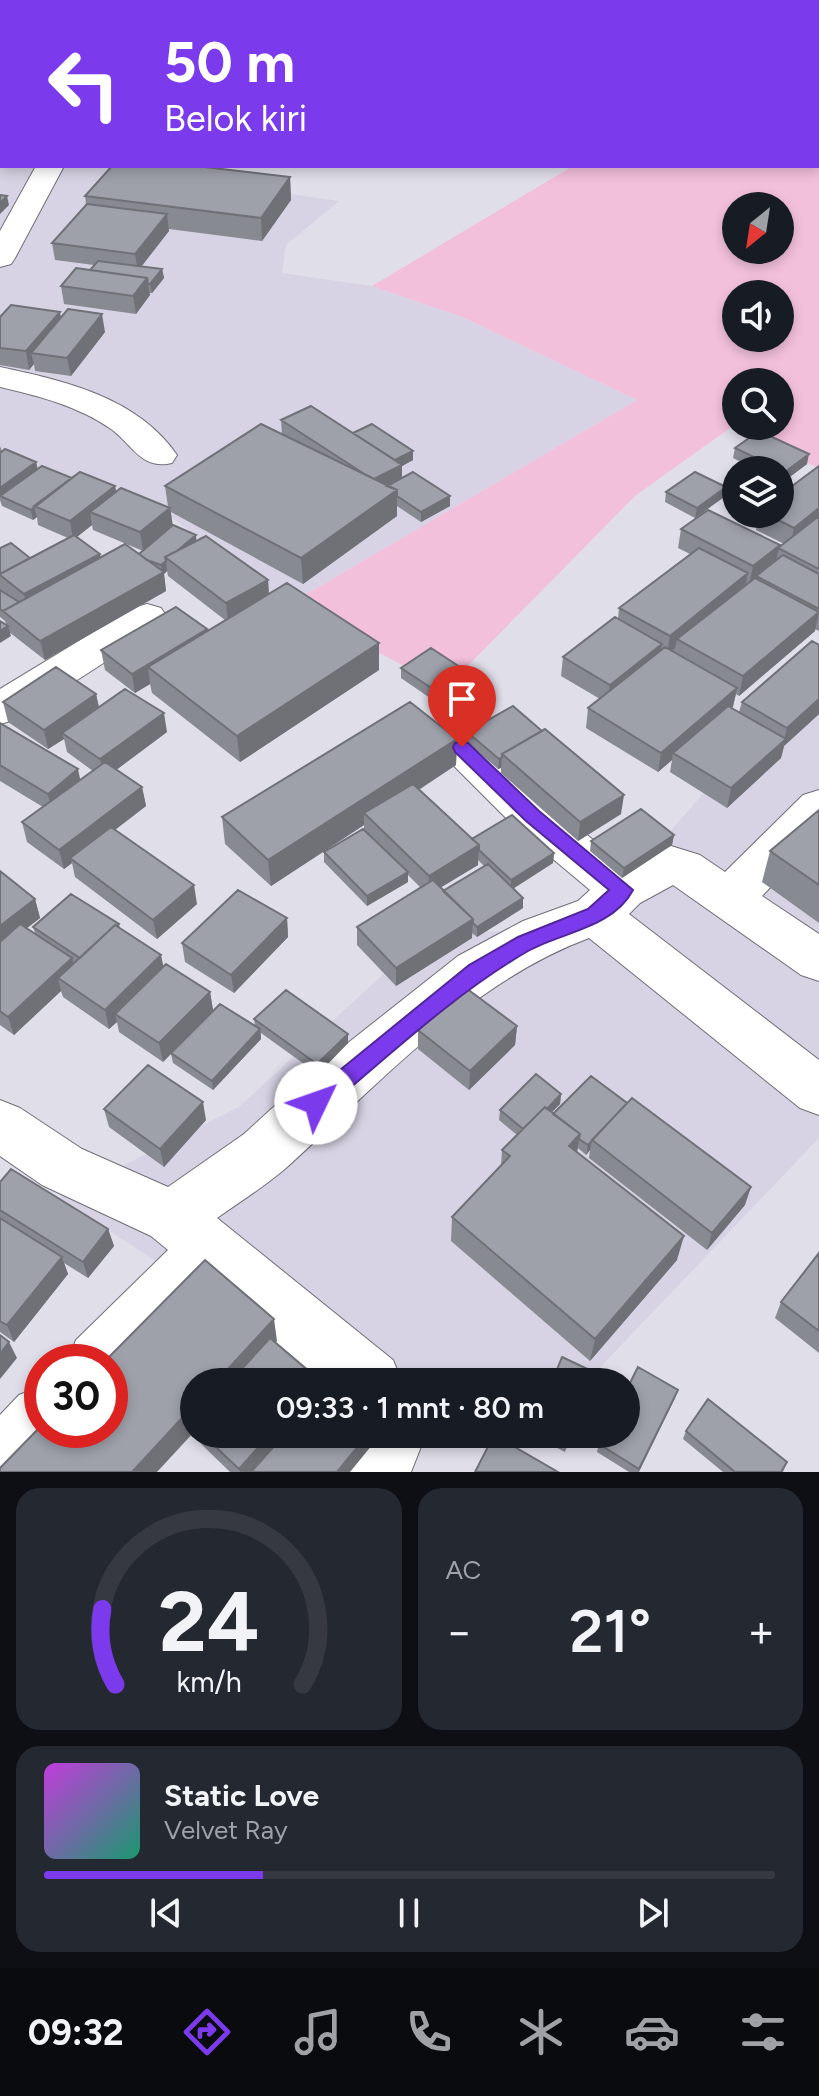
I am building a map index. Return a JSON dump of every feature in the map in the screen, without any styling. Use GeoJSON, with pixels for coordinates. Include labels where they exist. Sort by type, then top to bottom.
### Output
{"type":"FeatureCollection","features":[{"type":"Feature","properties":{"kind":"street"},"geometry":{"type":"LineString","coordinates":[[0,258],[49,168]]}},
{"type":"Feature","properties":{"kind":"street"},"geometry":{"type":"LineString","coordinates":[[0,377],[59,389],[117,415],[136,428],[159,455]]}},
{"type":"Feature","properties":{"kind":"street"},"geometry":{"type":"LineString","coordinates":[[0,709],[147,617]]}},
{"type":"Feature","properties":{"kind":"street"},"geometry":{"type":"LineString","coordinates":[[462,747],[532,816],[609,902],[819,1091]]}},
{"type":"Feature","properties":{"kind":"street"},"geometry":{"type":"LineString","coordinates":[[728,900],[819,807]]}},
{"type":"Feature","properties":{"kind":"street"},"geometry":{"type":"LineString","coordinates":[[111,1344],[191,1233],[264,1152],[334,1086],[476,971],[520,945],[609,902],[671,864],[683,868],[819,960]]}},
{"type":"Feature","properties":{"kind":"street"},"geometry":{"type":"LineString","coordinates":[[0,1125],[62,1167],[191,1233],[354,1368]]}},
{"type":"Feature","properties":{"kind":"street"},"geometry":{"type":"LineString","coordinates":[[0,1461],[24,1436]]}},
{"type":"Feature","properties":{"kind":"street"},"geometry":{"type":"LineString","coordinates":[[374,1472],[388,1448]]}},
{"type":"Feature","properties":{"kind":"shaded area"},"geometry":{"type":"Polygon","coordinates":[[[0,168],[110,168],[339,201],[286,245],[282,273],[372,286],[462,317],[637,400],[288,605],[163,511],[0,456],[0,168]]]}},
{"type":"Feature","properties":{"kind":"shaded area"},"geometry":{"type":"Polygon","coordinates":[[[570,168],[819,168],[819,468],[757,440],[794,440],[794,368],[722,368],[722,434],[635,496],[446,688],[288,605],[637,400],[462,317],[372,286],[570,168]]]}},
{"type":"Feature","properties":{"kind":"shaded area"},"geometry":{"type":"Polygon","coordinates":[[[819,661],[819,1138],[599,1368],[334,1368],[292,1350],[59,1198],[239,1107],[428,933],[585,929],[819,661]]]}},
{"type":"Feature","properties":{"kind":"building"},"geometry":{"type":"Polygon","coordinates":[[[110,168],[213,168],[290,177],[261,218],[85,196],[110,168]]]}},
{"type":"Feature","properties":{"kind":"building"},"geometry":{"type":"Polygon","coordinates":[[[87,204],[167,214],[135,254],[52,243],[87,204]]]}},
{"type":"Feature","properties":{"kind":"building"},"geometry":{"type":"Polygon","coordinates":[[[98,261],[162,269],[148,284],[147,278],[90,270],[98,261]]]}},
{"type":"Feature","properties":{"kind":"building"},"geometry":{"type":"Polygon","coordinates":[[[76,268],[147,278],[133,296],[61,286],[76,268]]]}},
{"type":"Feature","properties":{"kind":"building"},"geometry":{"type":"Polygon","coordinates":[[[11,305],[60,312],[26,351],[0,348],[0,317],[11,305]]]}},
{"type":"Feature","properties":{"kind":"building"},"geometry":{"type":"Polygon","coordinates":[[[68,309],[102,314],[67,358],[31,353],[68,309]]]}},
{"type":"Feature","properties":{"kind":"building"},"geometry":{"type":"Polygon","coordinates":[[[311,406],[402,465],[374,479],[281,420],[311,406]]]}},
{"type":"Feature","properties":{"kind":"building"},"geometry":{"type":"Polygon","coordinates":[[[261,424],[397,490],[301,558],[165,486],[261,424]]]}},
{"type":"Feature","properties":{"kind":"building"},"geometry":{"type":"Polygon","coordinates":[[[372,424],[413,451],[395,460],[353,433],[372,424]]]}},
{"type":"Feature","properties":{"kind":"building"},"geometry":{"type":"Polygon","coordinates":[[[746,440],[779,440],[809,454],[794,465],[794,456],[752,456],[735,448],[746,440]]]}},
{"type":"Feature","properties":{"kind":"building"},"geometry":{"type":"Polygon","coordinates":[[[5,449],[36,462],[0,488],[0,453],[5,449]]]}},
{"type":"Feature","properties":{"kind":"building"},"geometry":{"type":"Polygon","coordinates":[[[42,466],[72,478],[31,510],[0,496],[42,466]]]}},
{"type":"Feature","properties":{"kind":"building"},"geometry":{"type":"Polygon","coordinates":[[[819,466],[819,508],[794,528],[794,485],[819,466]]]}},
{"type":"Feature","properties":{"kind":"building"},"geometry":{"type":"Polygon","coordinates":[[[80,472],[115,486],[70,521],[34,506],[80,472]]]}},
{"type":"Feature","properties":{"kind":"building"},"geometry":{"type":"Polygon","coordinates":[[[413,472],[450,496],[421,512],[397,496],[397,490],[387,486],[413,472]]]}},
{"type":"Feature","properties":{"kind":"building"},"geometry":{"type":"Polygon","coordinates":[[[695,472],[722,485],[722,490],[697,508],[666,492],[695,472]]]}},
{"type":"Feature","properties":{"kind":"building"},"geometry":{"type":"Polygon","coordinates":[[[121,488],[170,508],[140,532],[90,512],[121,488]]]}},
{"type":"Feature","properties":{"kind":"building"},"geometry":{"type":"Polygon","coordinates":[[[708,510],[722,517],[722,528],[745,528],[780,545],[753,566],[681,529],[708,510]]]}},
{"type":"Feature","properties":{"kind":"building"},"geometry":{"type":"Polygon","coordinates":[[[819,516],[819,569],[778,548],[819,516]]]}},
{"type":"Feature","properties":{"kind":"building"},"geometry":{"type":"Polygon","coordinates":[[[173,525],[196,535],[165,557],[166,561],[161,565],[139,554],[173,525]]]}},
{"type":"Feature","properties":{"kind":"building"},"geometry":{"type":"Polygon","coordinates":[[[74,535],[100,554],[24,594],[0,575],[0,574],[74,535]]]}},
{"type":"Feature","properties":{"kind":"building"},"geometry":{"type":"Polygon","coordinates":[[[206,536],[268,580],[226,603],[165,557],[206,536]]]}},
{"type":"Feature","properties":{"kind":"building"},"geometry":{"type":"Polygon","coordinates":[[[11,543],[30,558],[0,574],[0,548],[11,543]]]}},
{"type":"Feature","properties":{"kind":"building"},"geometry":{"type":"Polygon","coordinates":[[[125,544],[164,572],[40,641],[3,611],[125,544]]]}},
{"type":"Feature","properties":{"kind":"building"},"geometry":{"type":"Polygon","coordinates":[[[699,548],[748,573],[670,636],[619,608],[699,548]]]}},
{"type":"Feature","properties":{"kind":"building"},"geometry":{"type":"Polygon","coordinates":[[[783,555],[819,574],[819,609],[756,576],[783,555]]]}},
{"type":"Feature","properties":{"kind":"building"},"geometry":{"type":"Polygon","coordinates":[[[755,578],[819,612],[743,676],[677,639],[755,578]]]}},
{"type":"Feature","properties":{"kind":"building"},"geometry":{"type":"Polygon","coordinates":[[[287,583],[379,643],[237,736],[148,667],[287,583]]]}},
{"type":"Feature","properties":{"kind":"building"},"geometry":{"type":"Polygon","coordinates":[[[0,590],[19,602],[3,611],[0,609],[0,590]]]}},
{"type":"Feature","properties":{"kind":"building"},"geometry":{"type":"Polygon","coordinates":[[[176,607],[207,629],[132,674],[101,650],[176,607]]]}},
{"type":"Feature","properties":{"kind":"building"},"geometry":{"type":"Polygon","coordinates":[[[615,617],[662,644],[610,685],[563,657],[615,617]]]}},
{"type":"Feature","properties":{"kind":"building"},"geometry":{"type":"Polygon","coordinates":[[[812,641],[819,645],[819,699],[787,728],[742,702],[812,641]]]}},
{"type":"Feature","properties":{"kind":"building"},"geometry":{"type":"Polygon","coordinates":[[[665,647],[737,688],[661,753],[588,708],[665,647]]]}},
{"type":"Feature","properties":{"kind":"building"},"geometry":{"type":"Polygon","coordinates":[[[431,648],[460,667],[430,687],[401,668],[431,648]]]}},
{"type":"Feature","properties":{"kind":"building"},"geometry":{"type":"Polygon","coordinates":[[[56,667],[96,694],[44,730],[3,702],[56,667]]]}},
{"type":"Feature","properties":{"kind":"building"},"geometry":{"type":"Polygon","coordinates":[[[125,689],[164,713],[100,759],[62,733],[125,689]]]}},
{"type":"Feature","properties":{"kind":"building"},"geometry":{"type":"Polygon","coordinates":[[[410,702],[457,739],[268,860],[222,817],[410,702]]]}},
{"type":"Feature","properties":{"kind":"building"},"geometry":{"type":"Polygon","coordinates":[[[513,706],[542,731],[502,754],[499,759],[467,732],[513,706]]]}},
{"type":"Feature","properties":{"kind":"building"},"geometry":{"type":"Polygon","coordinates":[[[728,706],[786,739],[731,788],[673,753],[728,706]]]}},
{"type":"Feature","properties":{"kind":"building"},"geometry":{"type":"Polygon","coordinates":[[[0,723],[78,769],[48,794],[0,765],[0,723]]]}},
{"type":"Feature","properties":{"kind":"building"},"geometry":{"type":"Polygon","coordinates":[[[545,729],[624,795],[580,822],[502,754],[545,729]]]}},
{"type":"Feature","properties":{"kind":"building"},"geometry":{"type":"Polygon","coordinates":[[[105,762],[142,787],[59,850],[22,822],[105,762]]]}},
{"type":"Feature","properties":{"kind":"building"},"geometry":{"type":"Polygon","coordinates":[[[413,784],[479,845],[429,876],[364,813],[413,784]]]}},
{"type":"Feature","properties":{"kind":"building"},"geometry":{"type":"Polygon","coordinates":[[[641,809],[674,835],[624,868],[591,841],[641,809]]]}},
{"type":"Feature","properties":{"kind":"building"},"geometry":{"type":"Polygon","coordinates":[[[819,810],[819,885],[770,851],[819,810]]]}},
{"type":"Feature","properties":{"kind":"building"},"geometry":{"type":"Polygon","coordinates":[[[512,815],[554,853],[511,880],[479,850],[479,845],[472,839],[512,815]]]}},
{"type":"Feature","properties":{"kind":"building"},"geometry":{"type":"Polygon","coordinates":[[[111,827],[194,885],[153,920],[70,858],[111,827]]]}},
{"type":"Feature","properties":{"kind":"building"},"geometry":{"type":"Polygon","coordinates":[[[363,829],[408,872],[367,896],[324,852],[363,829]]]}},
{"type":"Feature","properties":{"kind":"building"},"geometry":{"type":"Polygon","coordinates":[[[488,864],[523,898],[477,927],[473,919],[443,891],[488,864]]]}},
{"type":"Feature","properties":{"kind":"building"},"geometry":{"type":"Polygon","coordinates":[[[0,871],[35,899],[0,926],[0,871]]]}},
{"type":"Feature","properties":{"kind":"building"},"geometry":{"type":"Polygon","coordinates":[[[433,880],[473,919],[396,968],[357,927],[433,880]]]}},
{"type":"Feature","properties":{"kind":"building"},"geometry":{"type":"Polygon","coordinates":[[[238,890],[287,918],[231,975],[182,943],[238,890]]]}},
{"type":"Feature","properties":{"kind":"building"},"geometry":{"type":"Polygon","coordinates":[[[71,894],[119,924],[80,958],[33,927],[71,894]]]}},
{"type":"Feature","properties":{"kind":"building"},"geometry":{"type":"Polygon","coordinates":[[[20,924],[72,958],[8,1017],[0,1011],[0,942],[20,924]]]}},
{"type":"Feature","properties":{"kind":"building"},"geometry":{"type":"Polygon","coordinates":[[[115,925],[161,955],[105,1010],[58,978],[115,925]]]}},
{"type":"Feature","properties":{"kind":"building"},"geometry":{"type":"Polygon","coordinates":[[[166,964],[210,992],[159,1043],[115,1014],[166,964]]]}},
{"type":"Feature","properties":{"kind":"building"},"geometry":{"type":"Polygon","coordinates":[[[466,988],[517,1026],[470,1071],[418,1030],[466,988]]]}},
{"type":"Feature","properties":{"kind":"building"},"geometry":{"type":"Polygon","coordinates":[[[286,990],[348,1034],[317,1064],[254,1019],[286,990]]]}},
{"type":"Feature","properties":{"kind":"building"},"geometry":{"type":"Polygon","coordinates":[[[220,1004],[260,1029],[212,1081],[171,1053],[220,1004]]]}},
{"type":"Feature","properties":{"kind":"building"},"geometry":{"type":"Polygon","coordinates":[[[148,1065],[203,1102],[160,1149],[104,1109],[148,1065]]]}},
{"type":"Feature","properties":{"kind":"building"},"geometry":{"type":"Polygon","coordinates":[[[536,1074],[561,1094],[523,1129],[500,1110],[536,1074]]]}},
{"type":"Feature","properties":{"kind":"building"},"geometry":{"type":"Polygon","coordinates":[[[591,1076],[627,1103],[588,1145],[579,1139],[580,1134],[553,1114],[591,1076]]]}},
{"type":"Feature","properties":{"kind":"building"},"geometry":{"type":"Polygon","coordinates":[[[632,1098],[751,1187],[712,1233],[592,1140],[632,1098]]]}},
{"type":"Feature","properties":{"kind":"building"},"geometry":{"type":"Polygon","coordinates":[[[545,1107],[580,1134],[569,1146],[684,1236],[595,1339],[452,1217],[510,1156],[502,1150],[545,1107]]]}},
{"type":"Feature","properties":{"kind":"building"},"geometry":{"type":"Polygon","coordinates":[[[11,1169],[108,1229],[83,1262],[0,1210],[0,1182],[11,1169]]]}},
{"type":"Feature","properties":{"kind":"building"},"geometry":{"type":"Polygon","coordinates":[[[0,1218],[62,1257],[7,1325],[0,1321],[0,1218]]]}},
{"type":"Feature","properties":{"kind":"building"},"geometry":{"type":"Polygon","coordinates":[[[819,1253],[819,1331],[781,1302],[819,1253]]]}},
{"type":"Feature","properties":{"kind":"building"},"geometry":{"type":"Polygon","coordinates":[[[205,1260],[274,1319],[229,1368],[180,1368],[180,1420],[132,1472],[0,1472],[0,1468],[24,1443],[24,1448],[128,1448],[128,1344],[122,1344],[205,1260]]]}},
{"type":"Feature","properties":{"kind":"building"},"geometry":{"type":"Polygon","coordinates":[[[0,1335],[9,1342],[0,1354],[0,1335]]]}},
{"type":"Feature","properties":{"kind":"building"},"geometry":{"type":"Polygon","coordinates":[[[270,1338],[305,1368],[243,1368],[270,1338]]]}},
{"type":"Feature","properties":{"kind":"building"},"geometry":{"type":"Polygon","coordinates":[[[562,1357],[585,1368],[558,1368],[562,1357]]]}},
{"type":"Feature","properties":{"kind":"building"},"geometry":{"type":"Polygon","coordinates":[[[640,1368],[678,1390],[639,1469],[605,1448],[640,1448],[640,1368]]]}},
{"type":"Feature","properties":{"kind":"building"},"geometry":{"type":"Polygon","coordinates":[[[708,1399],[787,1462],[781,1472],[735,1472],[686,1431],[708,1399]]]}},
{"type":"Feature","properties":{"kind":"building"},"geometry":{"type":"Polygon","coordinates":[[[217,1448],[258,1448],[239,1469],[217,1448]]]}},
{"type":"Feature","properties":{"kind":"building"},"geometry":{"type":"Polygon","coordinates":[[[273,1448],[357,1448],[337,1472],[252,1471],[273,1448]]]}},
{"type":"Feature","properties":{"kind":"building"},"geometry":{"type":"Polygon","coordinates":[[[487,1448],[516,1448],[558,1472],[475,1472],[487,1448]]]}},
{"type":"Feature","properties":{"kind":"route"},"geometry":{"type":"LineString","coordinates":[[316,1103],[476,971],[509,950],[595,915],[623,890],[532,816],[462,747]]}}]}
